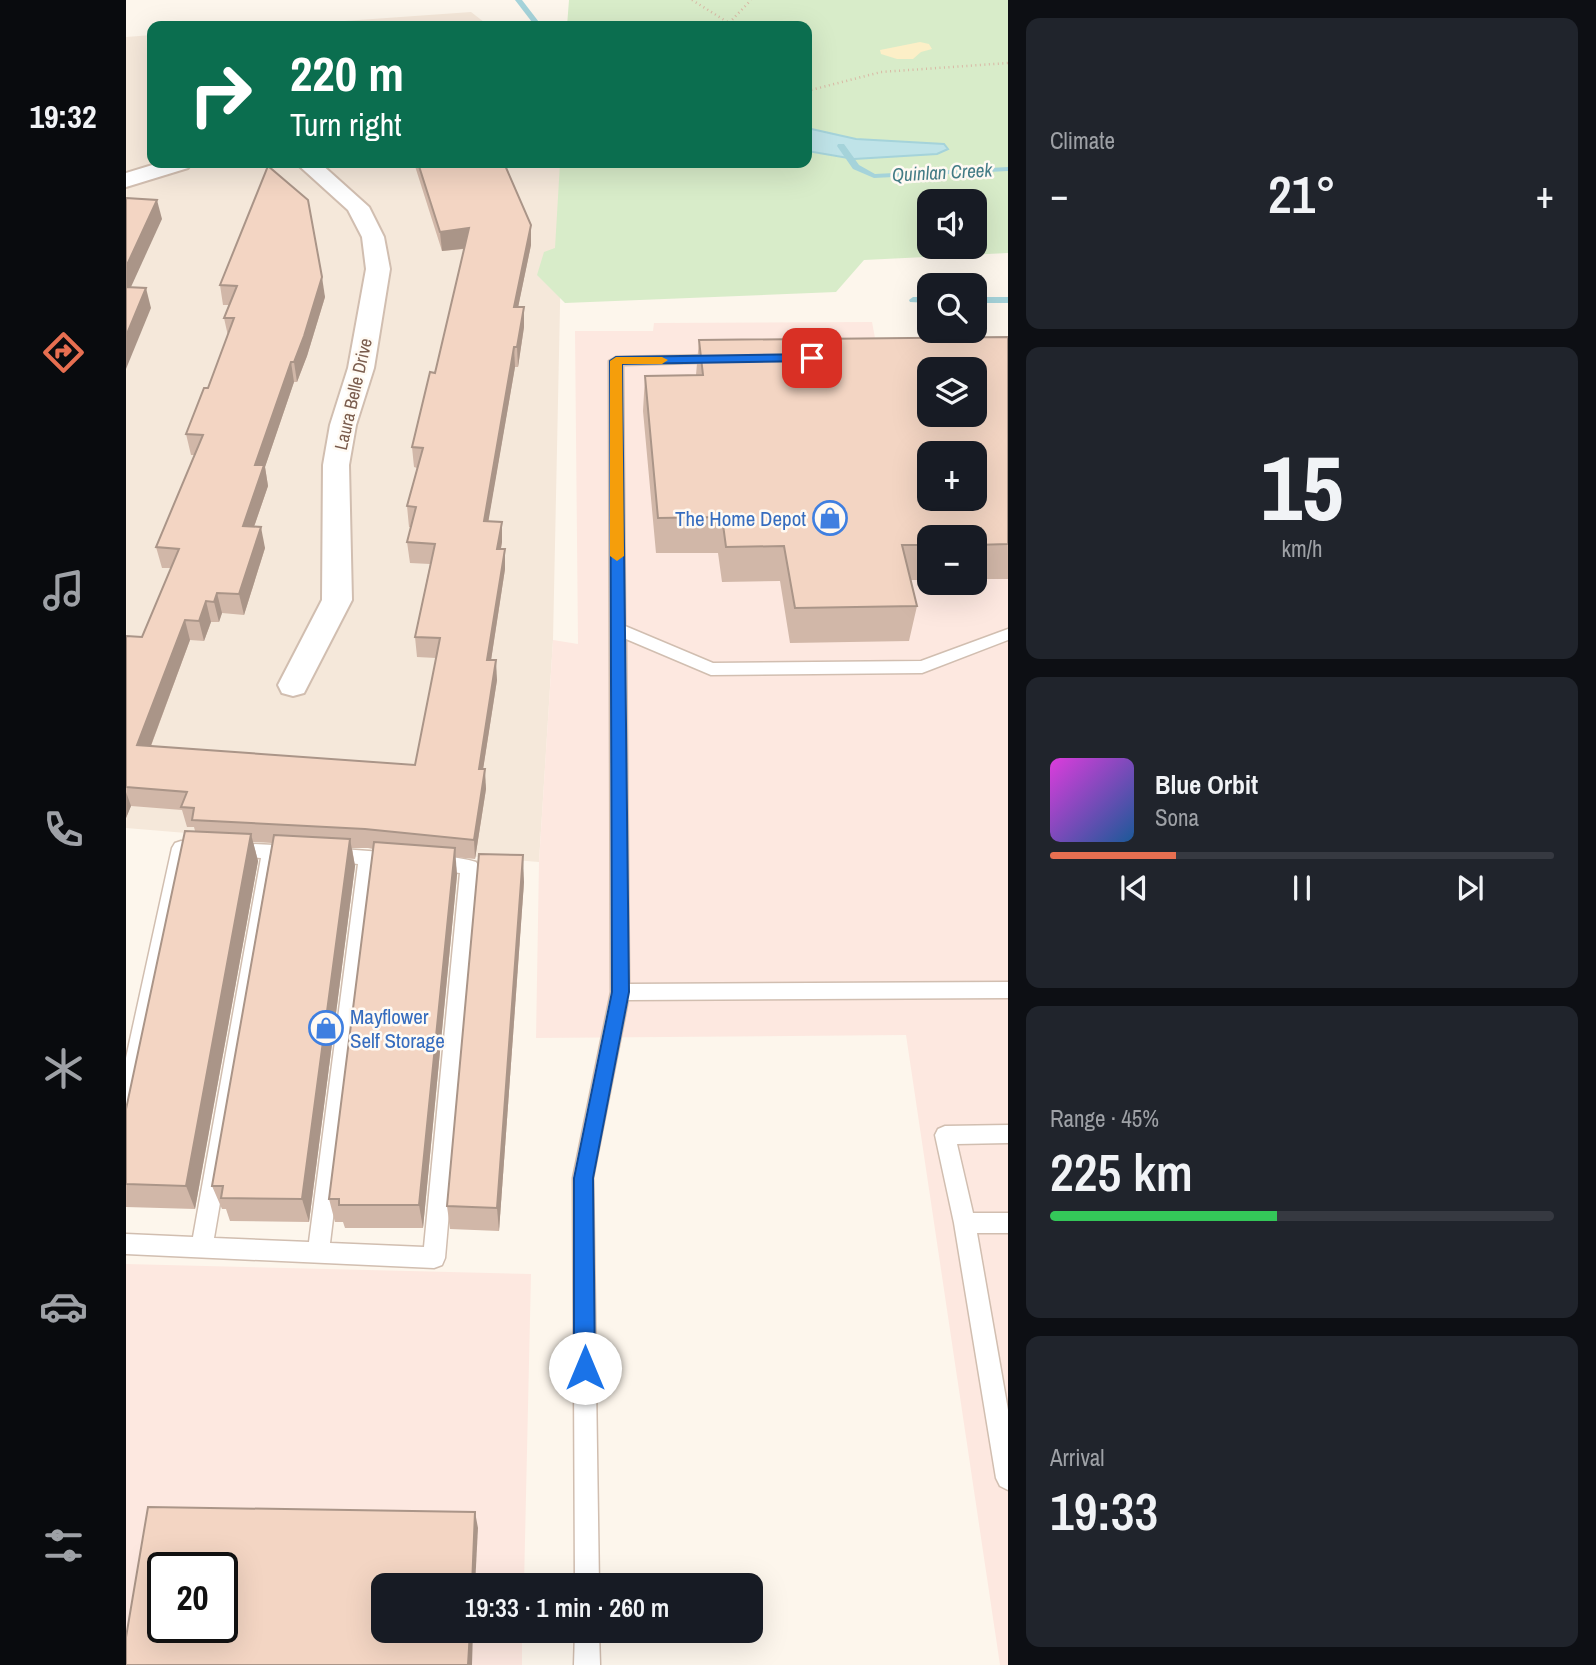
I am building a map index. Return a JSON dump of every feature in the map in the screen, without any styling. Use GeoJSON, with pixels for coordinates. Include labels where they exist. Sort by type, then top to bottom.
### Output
{"type":"FeatureCollection","features":[{"type":"Feature","properties":{"kind":"street"},"geometry":{"type":"LineString","coordinates":[[126,180],[164,168]]}},
{"type":"Feature","properties":{"kind":"street","name":"Laura Belle Drive"},"geometry":{"type":"LineString","coordinates":[[293,685],[337,600],[337,465],[343,425],[361,369],[378,269],[373,237],[358,207],[313,168]]}},
{"type":"Feature","properties":{"kind":"lane"},"geometry":{"type":"LineString","coordinates":[[587,1573],[583,1178],[620,992],[616,361],[742,359]]}},
{"type":"Feature","properties":{"kind":"lane"},"geometry":{"type":"LineString","coordinates":[[618,629],[711,669],[922,667],[1008,634]]}},
{"type":"Feature","properties":{"kind":"lane"},"geometry":{"type":"LineString","coordinates":[[126,1103],[181,848],[368,858],[470,867],[434,1258],[126,1244]]}},
{"type":"Feature","properties":{"kind":"lane"},"geometry":{"type":"LineString","coordinates":[[202,1247],[271,852]]}},
{"type":"Feature","properties":{"kind":"lane"},"geometry":{"type":"LineString","coordinates":[[318,1253],[368,858]]}},
{"type":"Feature","properties":{"kind":"lane"},"geometry":{"type":"LineString","coordinates":[[620,992],[1008,990]]}},
{"type":"Feature","properties":{"kind":"lane"},"geometry":{"type":"LineString","coordinates":[[1008,1133],[945,1135],[965,1223],[1008,1478]]}},
{"type":"Feature","properties":{"kind":"lane"},"geometry":{"type":"LineString","coordinates":[[965,1223],[1008,1223]]}},
{"type":"Feature","properties":{"kind":"lane"},"geometry":{"type":"LineString","coordinates":[[587,1643],[587,1665]]}},
{"type":"Feature","properties":{"kind":"path"},"geometry":{"type":"LineString","coordinates":[[692,0],[724,21]]}},
{"type":"Feature","properties":{"kind":"path"},"geometry":{"type":"LineString","coordinates":[[731,21],[751,0]]}},
{"type":"Feature","properties":{"kind":"path"},"geometry":{"type":"LineString","coordinates":[[812,89],[861,73],[1008,63]]}},
{"type":"Feature","properties":{"kind":"shaded area"},"geometry":{"type":"Polygon","coordinates":[[[471,12],[483,21],[344,21],[471,12]]]}},
{"type":"Feature","properties":{"kind":"shaded area"},"geometry":{"type":"Polygon","coordinates":[[[147,35],[147,168],[563,168],[553,640],[539,862],[126,828],[126,37],[147,35]]]}},
{"type":"Feature","properties":{"kind":"shaded area"},"geometry":{"type":"Polygon","coordinates":[[[872,322],[875,338],[917,338],[917,343],[987,343],[987,337],[1008,337],[1008,1665],[1000,1665],[906,1035],[536,1038],[539,862],[553,640],[578,644],[575,331],[653,331],[654,323],[872,322]]]}},
{"type":"Feature","properties":{"kind":"shaded area"},"geometry":{"type":"Polygon","coordinates":[[[126,1264],[531,1274],[524,1573],[371,1573],[371,1643],[522,1643],[522,1665],[126,1665],[126,1264]]]}},
{"type":"Feature","properties":{"kind":"green space"},"geometry":{"type":"Polygon","coordinates":[[[569,0],[1008,0],[1008,253],[987,254],[987,189],[917,189],[917,257],[864,260],[836,292],[565,303],[537,275],[544,252],[555,248],[560,168],[812,168],[812,21],[567,21],[569,0]]]}},
{"type":"Feature","properties":{"kind":"sand"},"geometry":{"type":"Polygon","coordinates":[[[920,42],[929,44],[932,49],[921,52],[913,59],[897,59],[881,54],[880,50],[920,42]]]}},
{"type":"Feature","properties":{"kind":"water"},"geometry":{"type":"Polygon","coordinates":[[[812,129],[856,139],[944,144],[948,149],[937,154],[854,159],[812,152],[812,129]]]}},
{"type":"Feature","properties":{"kind":"building"},"geometry":{"type":"Polygon","coordinates":[[[267,168],[308,200],[322,277],[304,336],[294,362],[291,362],[255,465],[264,465],[243,526],[261,527],[239,594],[217,593],[214,602],[206,601],[199,621],[185,620],[137,745],[415,765],[440,638],[415,637],[435,544],[407,542],[416,507],[407,506],[423,448],[412,447],[430,372],[435,373],[469,228],[440,232],[420,168],[506,168],[531,225],[514,307],[524,307],[517,347],[514,347],[484,521],[502,522],[497,549],[505,549],[487,660],[496,660],[479,769],[485,769],[474,840],[365,829],[192,820],[194,808],[181,807],[187,792],[126,787],[126,636],[142,637],[179,549],[156,547],[203,435],[186,434],[204,388],[208,388],[234,318],[224,318],[237,286],[220,285],[267,168]]]}},
{"type":"Feature","properties":{"kind":"building"},"geometry":{"type":"Polygon","coordinates":[[[126,198],[157,200],[126,267],[126,198]]]}},
{"type":"Feature","properties":{"kind":"building"},"geometry":{"type":"Polygon","coordinates":[[[126,287],[146,288],[126,336],[126,287]]]}},
{"type":"Feature","properties":{"kind":"building","name":"The Home Depot"},"geometry":{"type":"Polygon","coordinates":[[[987,337],[1008,337],[1008,544],[987,545],[987,525],[917,525],[917,545],[902,545],[917,606],[795,608],[784,546],[726,547],[722,517],[658,518],[645,376],[703,375],[699,340],[917,338],[917,343],[987,343],[987,337]]]}},
{"type":"Feature","properties":{"kind":"building"},"geometry":{"type":"Polygon","coordinates":[[[185,831],[251,834],[186,1186],[126,1184],[126,1109],[185,831]]]}},
{"type":"Feature","properties":{"kind":"building"},"geometry":{"type":"Polygon","coordinates":[[[274,835],[350,839],[302,1199],[221,1198],[223,1186],[212,1186],[274,835]]]}},
{"type":"Feature","properties":{"kind":"building"},"geometry":{"type":"Polygon","coordinates":[[[374,842],[455,848],[419,1205],[339,1205],[339,1199],[329,1199],[374,842]]]}},
{"type":"Feature","properties":{"kind":"building"},"geometry":{"type":"Polygon","coordinates":[[[479,854],[523,855],[497,1208],[447,1206],[479,854]]]}},
{"type":"Feature","properties":{"kind":"building"},"geometry":{"type":"Polygon","coordinates":[[[148,1507],[475,1512],[473,1573],[371,1573],[371,1643],[469,1643],[468,1665],[126,1665],[126,1637],[148,1507]]]}},
{"type":"Feature","properties":{"kind":"waterway","name":"Quinlan Creek"},"geometry":{"type":"LineString","coordinates":[[518,0],[535,21]]}},
{"type":"Feature","properties":{"kind":"waterway","name":"Quinlan Creek"},"geometry":{"type":"LineString","coordinates":[[841,146],[856,167],[874,176],[1008,169]]}},
{"type":"Feature","properties":{"kind":"waterway"},"geometry":{"type":"LineString","coordinates":[[987,300],[1008,300]]}},
{"type":"Feature","properties":{"kind":"slow traffic"},"geometry":{"type":"LineString","coordinates":[[617,556],[616,361],[662,360]]}},
{"type":"Feature","properties":{"kind":"place","name":"The Home Depot"},"geometry":{"type":"Point","coordinates":[830,518]}},
{"type":"Feature","properties":{"kind":"place","name":"Mayflower Self Storage"},"geometry":{"type":"Point","coordinates":[326,1028]}},
{"type":"Feature","properties":{"kind":"route"},"geometry":{"type":"LineString","coordinates":[[585,1368],[583,1178],[620,992],[616,361],[812,358]]}}]}
